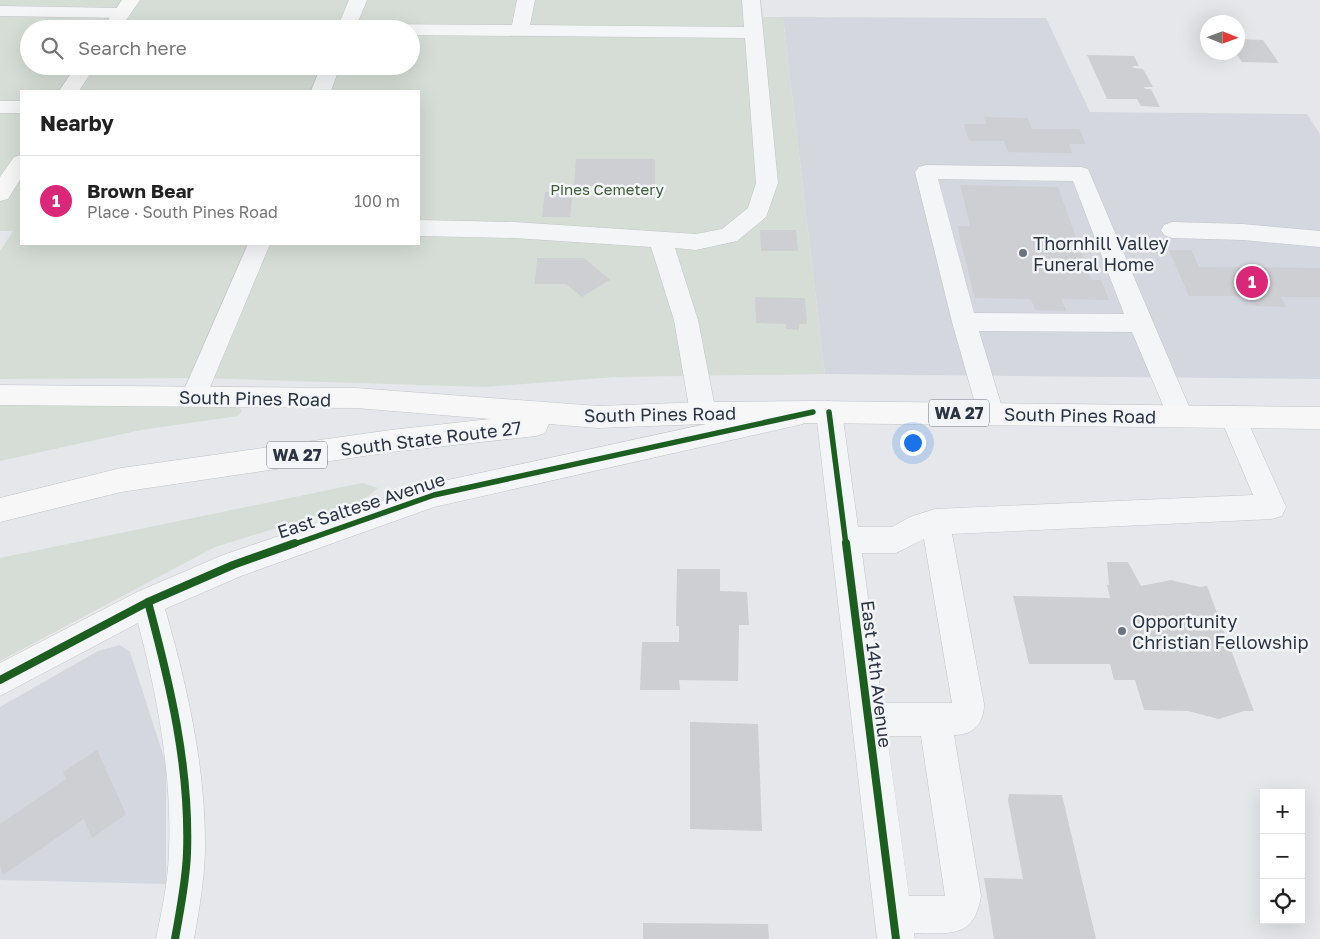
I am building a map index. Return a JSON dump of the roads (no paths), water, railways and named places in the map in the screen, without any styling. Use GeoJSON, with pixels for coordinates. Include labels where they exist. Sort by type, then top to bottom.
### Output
{"type":"FeatureCollection","features":[{"type":"Feature","properties":{"kind":"main road"},"geometry":{"type":"LineString","coordinates":[[70,90],[80,75]]}},
{"type":"Feature","properties":{"kind":"main road"},"geometry":{"type":"LineString","coordinates":[[0,194],[20,164]]}},
{"type":"Feature","properties":{"kind":"main road","name":"South Pines Road"},"geometry":{"type":"LineString","coordinates":[[0,395],[356,398],[598,418],[703,413],[821,412],[1320,418]]}},
{"type":"Feature","properties":{"kind":"main road","name":"South State Route 27"},"geometry":{"type":"LineString","coordinates":[[0,510],[121,480],[391,441],[598,418]]}},
{"type":"Feature","properties":{"kind":"street"},"geometry":{"type":"LineString","coordinates":[[349,20],[358,0]]}},
{"type":"Feature","properties":{"kind":"street"},"geometry":{"type":"LineString","coordinates":[[520,30],[526,0]]}},
{"type":"Feature","properties":{"kind":"street"},"geometry":{"type":"LineString","coordinates":[[420,228],[514,230],[696,242],[729,235],[758,212],[766,183],[751,0]]}},
{"type":"Feature","properties":{"kind":"street"},"geometry":{"type":"LineString","coordinates":[[0,11],[181,20]]}},
{"type":"Feature","properties":{"kind":"street"},"geometry":{"type":"LineString","coordinates":[[420,29],[754,33]]}},
{"type":"Feature","properties":{"kind":"street"},"geometry":{"type":"LineString","coordinates":[[321,90],[327,75]]}},
{"type":"Feature","properties":{"kind":"street"},"geometry":{"type":"LineString","coordinates":[[0,107],[20,107]]}},
{"type":"Feature","properties":{"kind":"street"},"geometry":{"type":"LineString","coordinates":[[991,414],[964,322],[926,172],[1081,174],[1140,323],[1180,416]]}},
{"type":"Feature","properties":{"kind":"street"},"geometry":{"type":"LineString","coordinates":[[1172,230],[1243,232],[1320,239]]}},
{"type":"Feature","properties":{"kind":"street"},"geometry":{"type":"LineString","coordinates":[[661,241],[686,320],[703,413]]}},
{"type":"Feature","properties":{"kind":"street"},"geometry":{"type":"LineString","coordinates":[[194,397],[258,245]]}},
{"type":"Feature","properties":{"kind":"street"},"geometry":{"type":"LineString","coordinates":[[964,322],[1140,323]]}},
{"type":"Feature","properties":{"kind":"street","name":"East 14th Avenue"},"geometry":{"type":"LineString","coordinates":[[821,412],[845,538],[895,926]]}},
{"type":"Feature","properties":{"kind":"street","name":"East Saltese Avenue"},"geometry":{"type":"LineString","coordinates":[[0,680],[148,602],[233,565],[434,495],[821,412]]}},
{"type":"Feature","properties":{"kind":"street"},"geometry":{"type":"LineString","coordinates":[[845,538],[883,541],[896,540],[920,526],[935,522],[1272,507],[1233,417]]}},
{"type":"Feature","properties":{"kind":"street"},"geometry":{"type":"LineString","coordinates":[[868,720],[962,719],[968,714],[968,704],[935,522]]}},
{"type":"Feature","properties":{"kind":"street"},"geometry":{"type":"LineString","coordinates":[[148,602],[167,670],[177,716],[189,812],[188,861],[182,912],[175,939]]}},
{"type":"Feature","properties":{"kind":"street"},"geometry":{"type":"LineString","coordinates":[[895,926],[955,914],[962,908],[962,896],[935,719]]}},
{"type":"Feature","properties":{"kind":"place","name":"Thornhill Valley Funeral Home"},"geometry":{"type":"Point","coordinates":[1023,253]}},
{"type":"Feature","properties":{"kind":"place","name":"Brown Bear"},"geometry":{"type":"Point","coordinates":[1252,282]}},
{"type":"Feature","properties":{"kind":"place","name":"Opportunity Christian Fellowship"},"geometry":{"type":"Point","coordinates":[1122,631]}},
{"type":"Feature","properties":{"kind":"park label","name":"Pines Cemetery"},"geometry":{"type":"Point","coordinates":[607,189]}}]}
